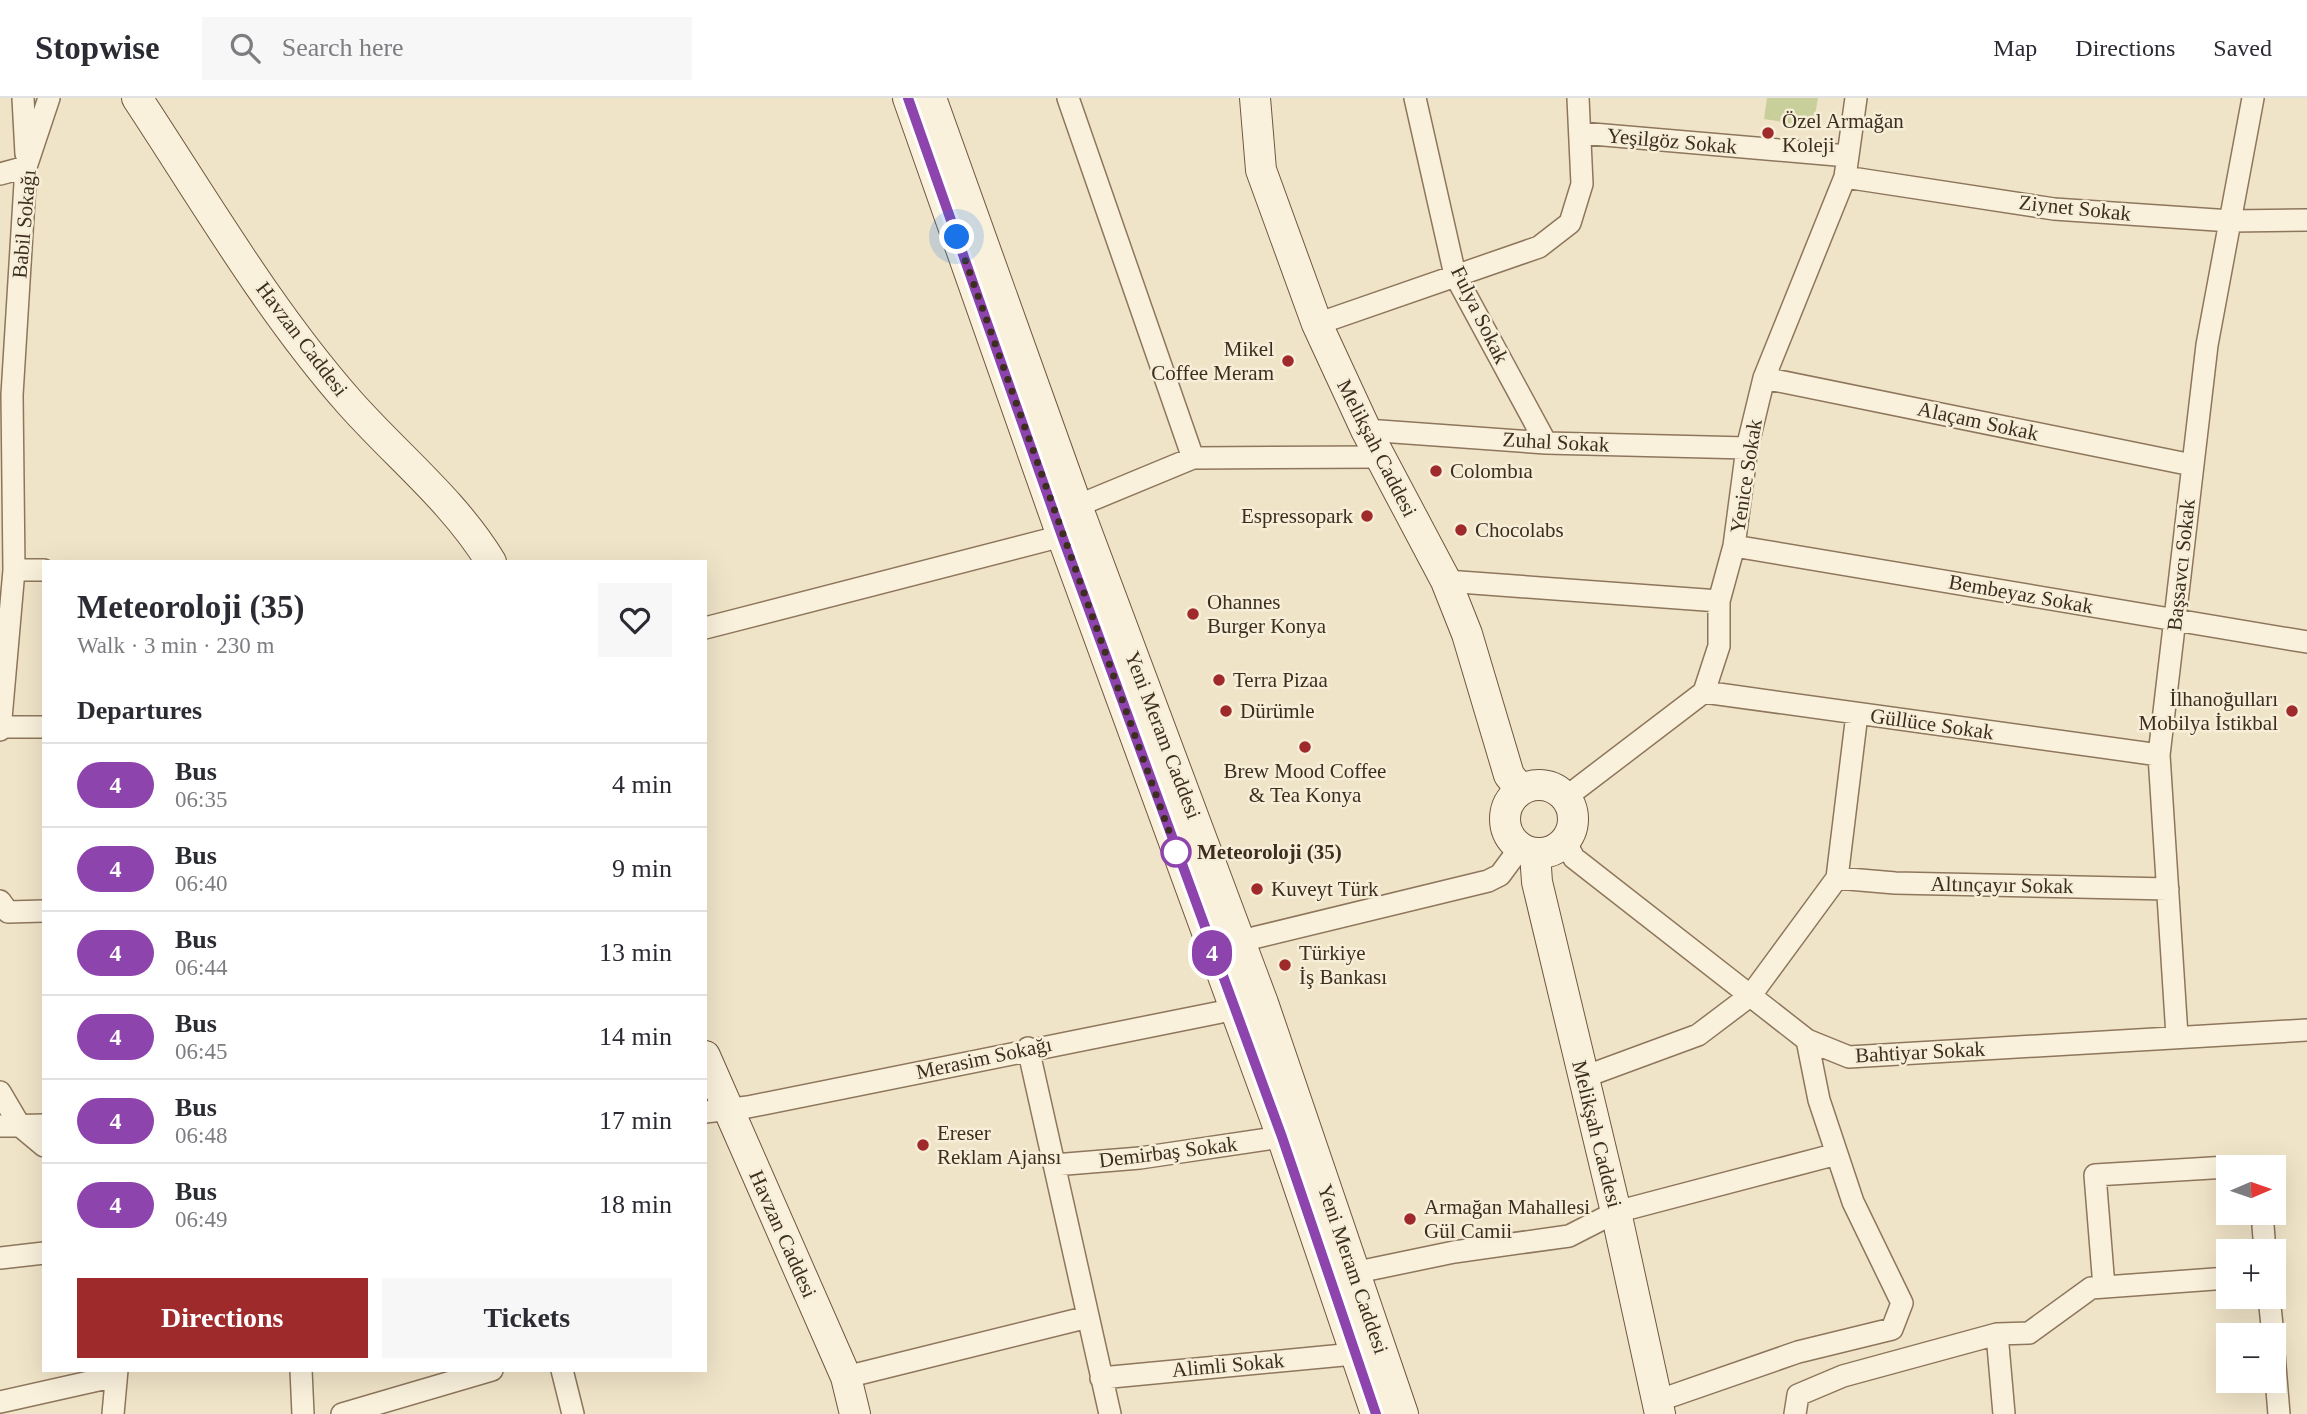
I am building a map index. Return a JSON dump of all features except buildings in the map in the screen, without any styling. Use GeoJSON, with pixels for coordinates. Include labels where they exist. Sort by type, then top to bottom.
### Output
{"type":"FeatureCollection","features":[{"type":"Feature","properties":{"kind":"main road","name":"Havzan Caddesi"},"geometry":{"type":"LineString","coordinates":[[136,98],[277,310],[350,402],[473,532],[490,560]]}},
{"type":"Feature","properties":{"kind":"main road","name":"Yeni Meram Caddesi"},"geometry":{"type":"LineString","coordinates":[[908,98],[1062,536],[1233,1010],[1282,1137],[1376,1414]]}},
{"type":"Feature","properties":{"kind":"main road","name":"Yeni Meram Caddesi"},"geometry":{"type":"LineString","coordinates":[[931,98],[1077,506],[1241,941],[1403,1414]]}},
{"type":"Feature","properties":{"kind":"main road","name":"Melikşah Caddesi"},"geometry":{"type":"LineString","coordinates":[[1255,98],[1261,170],[1317,324],[1366,430],[1446,581],[1467,634],[1509,775],[1521,790],[1507,807],[1507,830],[1527,851],[1537,882],[1660,1407]]}},
{"type":"Feature","properties":{"kind":"main road"},"geometry":{"type":"LineString","coordinates":[[1521,790],[1541,785],[1552,788],[1565,798],[1572,811],[1573,822],[1565,842],[1556,849],[1527,851]]}},
{"type":"Feature","properties":{"kind":"main road","name":"Havzan Caddesi"},"geometry":{"type":"LineString","coordinates":[[707,1066],[716,1111],[846,1377],[855,1414]]}},
{"type":"Feature","properties":{"kind":"street"},"geometry":{"type":"LineString","coordinates":[[0,174],[26,167],[23,98]]}},
{"type":"Feature","properties":{"kind":"street","name":"Babil Sokağı"},"geometry":{"type":"LineString","coordinates":[[0,728],[14,570],[7,533],[6,395],[26,167],[49,98]]}},
{"type":"Feature","properties":{"kind":"street"},"geometry":{"type":"LineString","coordinates":[[1068,98],[1193,458]]}},
{"type":"Feature","properties":{"kind":"street","name":"Fulya Sokak"},"geometry":{"type":"LineString","coordinates":[[1415,98],[1455,275],[1546,443]]}},
{"type":"Feature","properties":{"kind":"street"},"geometry":{"type":"LineString","coordinates":[[1317,324],[1539,247],[1570,222],[1582,184],[1578,98]]}},
{"type":"Feature","properties":{"kind":"street","name":"Yenice Sokak"},"geometry":{"type":"LineString","coordinates":[[1704,692],[1719,646],[1719,601],[1734,546],[1747,448],[1764,378],[1847,166],[1856,98]]}},
{"type":"Feature","properties":{"kind":"street","name":"Başsavcı Sokak"},"geometry":{"type":"LineString","coordinates":[[2177,1036],[2160,755],[2207,345],[2253,98]]}},
{"type":"Feature","properties":{"kind":"street","name":"Yeşilgöz Sokak"},"geometry":{"type":"LineString","coordinates":[[1581,133],[1847,166]]}},
{"type":"Feature","properties":{"kind":"street","name":"Ziynet Sokak"},"geometry":{"type":"LineString","coordinates":[[1847,166],[2054,209],[2231,221],[2307,220]]}},
{"type":"Feature","properties":{"kind":"street","name":"Alaçam Sokak"},"geometry":{"type":"LineString","coordinates":[[1764,378],[2192,465]]}},
{"type":"Feature","properties":{"kind":"street","name":"Zuhal Sokak"},"geometry":{"type":"LineString","coordinates":[[1366,430],[1546,443],[1747,448]]}},
{"type":"Feature","properties":{"kind":"street"},"geometry":{"type":"LineString","coordinates":[[1077,506],[1193,458],[1380,457]]}},
{"type":"Feature","properties":{"kind":"street"},"geometry":{"type":"LineString","coordinates":[[707,627],[1062,536]]}},
{"type":"Feature","properties":{"kind":"street","name":"Bembeyaz Sokak"},"geometry":{"type":"LineString","coordinates":[[1734,546],[2307,642]]}},
{"type":"Feature","properties":{"kind":"street"},"geometry":{"type":"LineString","coordinates":[[14,570],[42,570]]}},
{"type":"Feature","properties":{"kind":"street"},"geometry":{"type":"LineString","coordinates":[[1446,581],[1719,601]]}},
{"type":"Feature","properties":{"kind":"street"},"geometry":{"type":"LineString","coordinates":[[1565,798],[1704,692]]}},
{"type":"Feature","properties":{"kind":"street","name":"Güllüce Sokak"},"geometry":{"type":"LineString","coordinates":[[1704,692],[2160,755]]}},
{"type":"Feature","properties":{"kind":"street"},"geometry":{"type":"LineString","coordinates":[[1584,1077],[1698,1035],[1751,995],[1837,878],[1857,713]]}},
{"type":"Feature","properties":{"kind":"street"},"geometry":{"type":"LineString","coordinates":[[0,728],[42,727]]}},
{"type":"Feature","properties":{"kind":"street","name":"Bahtiyar Sokak"},"geometry":{"type":"LineString","coordinates":[[1565,842],[1574,858],[1807,1040],[1849,1057],[2307,1030]]}},
{"type":"Feature","properties":{"kind":"street"},"geometry":{"type":"LineString","coordinates":[[1241,941],[1488,881],[1500,875],[1527,851]]}},
{"type":"Feature","properties":{"kind":"street","name":"Altınçayır Sokak"},"geometry":{"type":"LineString","coordinates":[[1837,878],[1895,883],[2168,889]]}},
{"type":"Feature","properties":{"kind":"street"},"geometry":{"type":"LineString","coordinates":[[0,901],[8,912],[42,911]]}},
{"type":"Feature","properties":{"kind":"street","name":"Merasim Sokağı"},"geometry":{"type":"LineString","coordinates":[[716,1111],[1263,1003]]}},
{"type":"Feature","properties":{"kind":"street"},"geometry":{"type":"LineString","coordinates":[[1660,1407],[1798,1352],[1892,1329],[1902,1303],[1853,1202],[1819,1100],[1807,1040]]}},
{"type":"Feature","properties":{"kind":"street"},"geometry":{"type":"LineString","coordinates":[[1028,1048],[1110,1414]]}},
{"type":"Feature","properties":{"kind":"street"},"geometry":{"type":"LineString","coordinates":[[0,1092],[10,1126],[42,1145]]}},
{"type":"Feature","properties":{"kind":"street"},"geometry":{"type":"LineString","coordinates":[[10,1126],[42,1125]]}},
{"type":"Feature","properties":{"kind":"street","name":"Demirbaş Sokak"},"geometry":{"type":"LineString","coordinates":[[1054,1165],[1140,1158],[1282,1137]]}},
{"type":"Feature","properties":{"kind":"street"},"geometry":{"type":"LineString","coordinates":[[1353,1273],[1454,1252],[1569,1236],[1616,1212],[1837,1154]]}},
{"type":"Feature","properties":{"kind":"street"},"geometry":{"type":"LineString","coordinates":[[2104,1287],[2095,1175],[2216,1168]]}},
{"type":"Feature","properties":{"kind":"street"},"geometry":{"type":"LineString","coordinates":[[0,1258],[42,1253]]}},
{"type":"Feature","properties":{"kind":"street"},"geometry":{"type":"LineString","coordinates":[[1795,1414],[1798,1395],[1843,1376],[1997,1334],[2029,1333],[2091,1288],[2216,1279]]}},
{"type":"Feature","properties":{"kind":"street"},"geometry":{"type":"LineString","coordinates":[[846,1377],[1088,1317]]}},
{"type":"Feature","properties":{"kind":"street"},"geometry":{"type":"LineString","coordinates":[[1997,1334],[2004,1414]]}},
{"type":"Feature","properties":{"kind":"street","name":"Alimli Sokak"},"geometry":{"type":"LineString","coordinates":[[1101,1378],[1354,1353]]}},
{"type":"Feature","properties":{"kind":"street"},"geometry":{"type":"LineString","coordinates":[[302,1372],[303,1414]]}},
{"type":"Feature","properties":{"kind":"street"},"geometry":{"type":"LineString","coordinates":[[342,1414],[485,1372]]}},
{"type":"Feature","properties":{"kind":"street"},"geometry":{"type":"LineString","coordinates":[[562,1372],[573,1414]]}},
{"type":"Feature","properties":{"kind":"street"},"geometry":{"type":"LineString","coordinates":[[0,1402],[116,1373],[113,1414]]}},
{"type":"Feature","properties":{"kind":"street"},"geometry":{"type":"LineString","coordinates":[[2277,1393],[2279,1414]]}},
{"type":"Feature","properties":{"kind":"green space"},"geometry":{"type":"Polygon","coordinates":[[[1767,98],[1818,98],[1813,127],[1764,119],[1767,98]]]}},
{"type":"Feature","properties":{"kind":"bus line","name":"4"},"geometry":{"type":"LineString","coordinates":[[908,98],[1062,536],[1233,1010],[1282,1137],[1376,1414]]}},
{"type":"Feature","properties":{"kind":"place","name":"Özel Armağan Koleji"},"geometry":{"type":"Point","coordinates":[1768,133]}},
{"type":"Feature","properties":{"kind":"place","name":"Mikel Coffee Meram"},"geometry":{"type":"Point","coordinates":[1288,361]}},
{"type":"Feature","properties":{"kind":"place","name":"Colombıa"},"geometry":{"type":"Point","coordinates":[1436,471]}},
{"type":"Feature","properties":{"kind":"place","name":"Espressopark"},"geometry":{"type":"Point","coordinates":[1367,516]}},
{"type":"Feature","properties":{"kind":"place","name":"Chocolabs"},"geometry":{"type":"Point","coordinates":[1461,530]}},
{"type":"Feature","properties":{"kind":"place","name":"Ohannes Burger Konya"},"geometry":{"type":"Point","coordinates":[1193,614]}},
{"type":"Feature","properties":{"kind":"place","name":"Terra Pizaa"},"geometry":{"type":"Point","coordinates":[1219,680]}},
{"type":"Feature","properties":{"kind":"place","name":"Dürümle"},"geometry":{"type":"Point","coordinates":[1226,711]}},
{"type":"Feature","properties":{"kind":"place","name":"İlhanoğulları Mobilya İstikbal"},"geometry":{"type":"Point","coordinates":[2292,711]}},
{"type":"Feature","properties":{"kind":"place","name":"Brew Mood Coffee & Tea Konya"},"geometry":{"type":"Point","coordinates":[1305,747]}},
{"type":"Feature","properties":{"kind":"place","name":"Meteoroloji (35)"},"geometry":{"type":"Point","coordinates":[1176,852]}},
{"type":"Feature","properties":{"kind":"place","name":"Kuveyt Türk"},"geometry":{"type":"Point","coordinates":[1257,889]}},
{"type":"Feature","properties":{"kind":"place","name":"Türkiye İş Bankası"},"geometry":{"type":"Point","coordinates":[1285,965]}},
{"type":"Feature","properties":{"kind":"place","name":"Ereser Reklam Ajansı"},"geometry":{"type":"Point","coordinates":[923,1145]}},
{"type":"Feature","properties":{"kind":"place","name":"Armağan Mahallesi Gül Camii"},"geometry":{"type":"Point","coordinates":[1410,1219]}},
{"type":"Feature","properties":{"kind":"route"},"geometry":{"type":"LineString","coordinates":[[957,237],[1180,862],[1176,852]]}}]}
